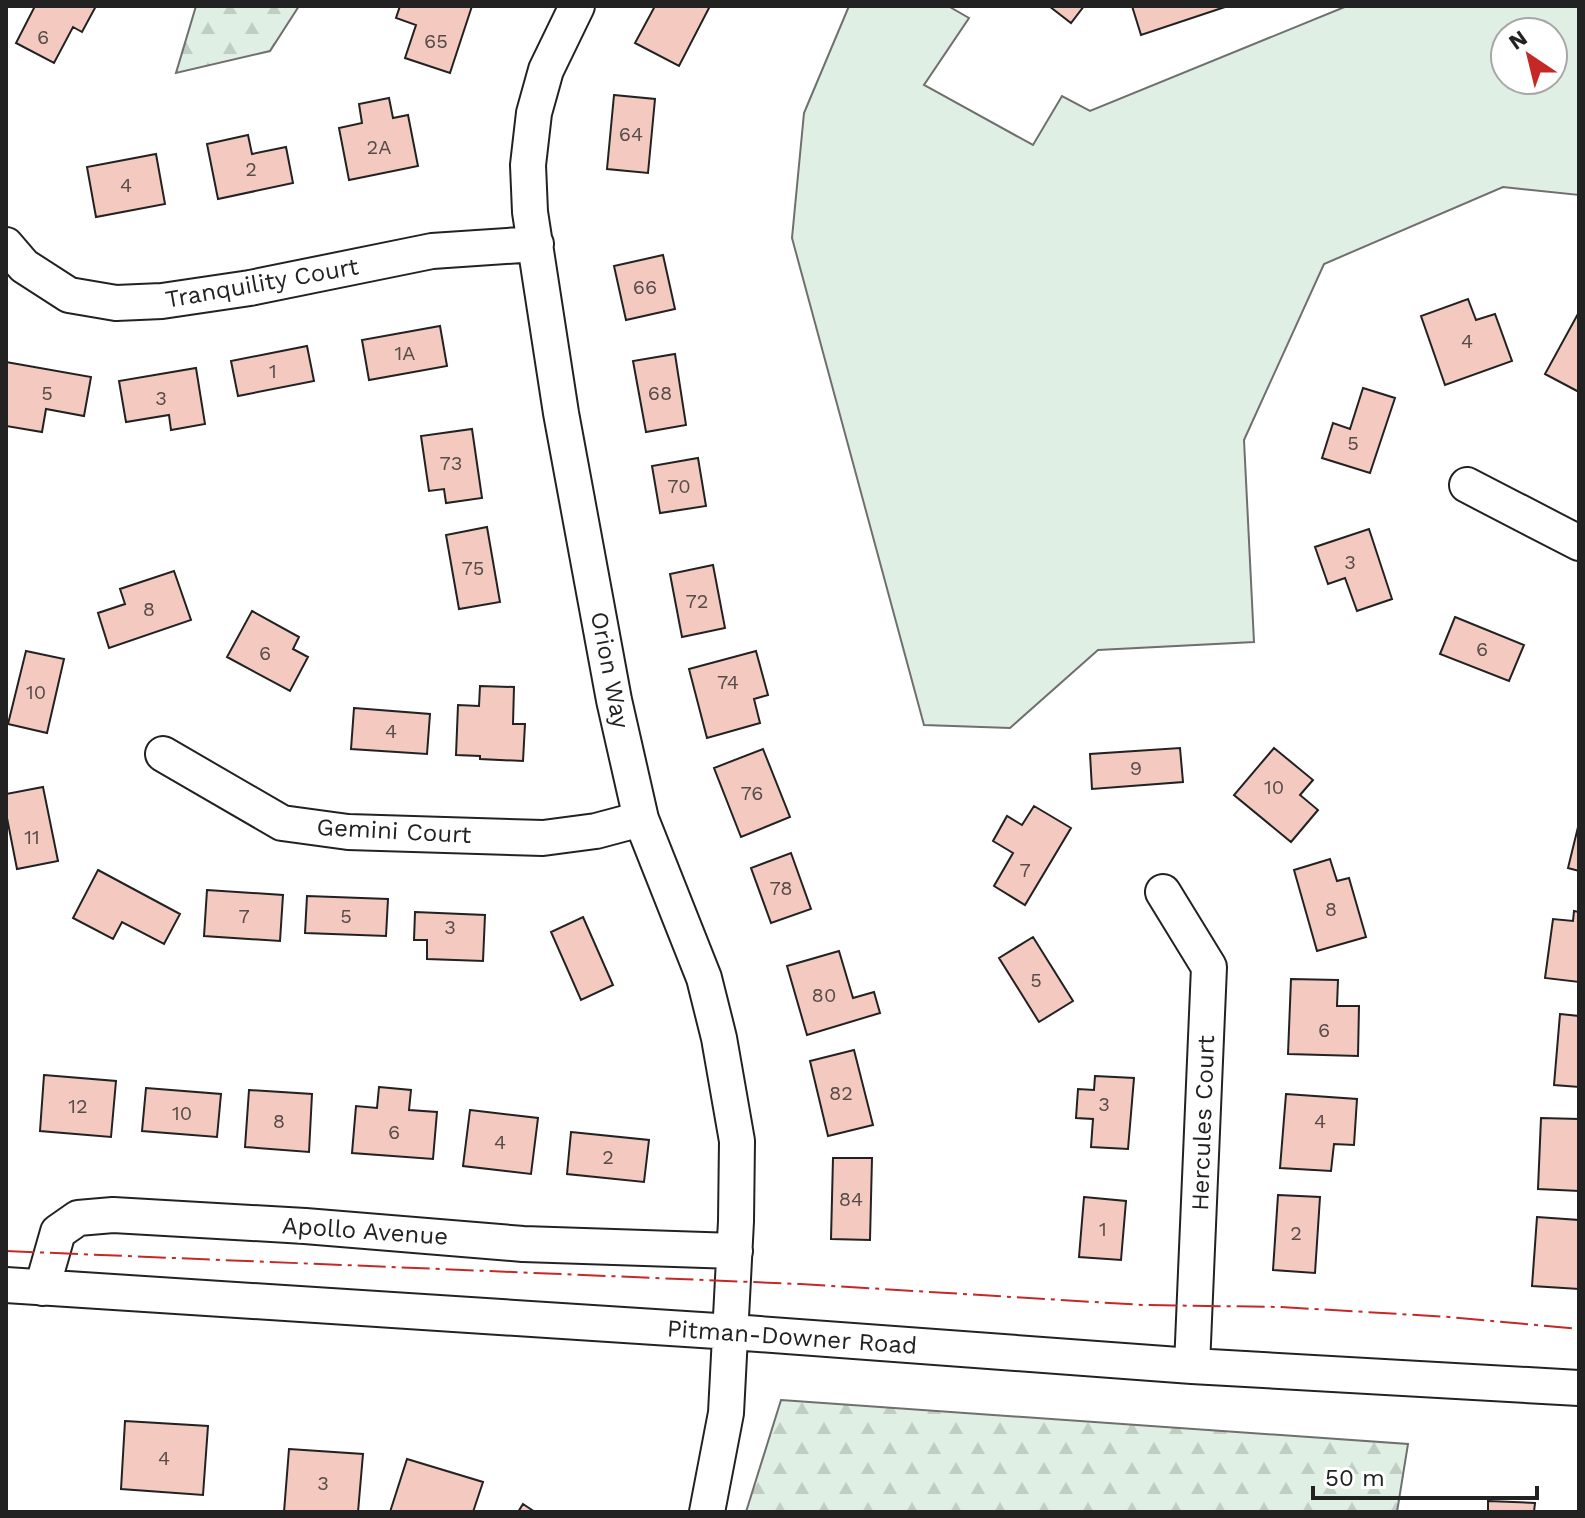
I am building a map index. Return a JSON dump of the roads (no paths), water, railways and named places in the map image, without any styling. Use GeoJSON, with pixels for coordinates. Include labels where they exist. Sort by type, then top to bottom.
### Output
{"type":"FeatureCollection","features":[{"type":"Feature","properties":{"kind":"street","name":"Orion Way"},"geometry":{"type":"LineString","coordinates":[[577,6],[546,70],[534,113],[528,165],[530,212],[561,413],[614,700],[641,819],[704,978],[719,1038],[737,1141],[732,1332],[726,1413],[707,1512]]}},
{"type":"Feature","properties":{"kind":"street","name":"Tranquility Court"},"geometry":{"type":"LineString","coordinates":[[6,245],[24,266],[69,295],[116,303],[162,301],[250,288],[432,251],[536,244]]}},
{"type":"Feature","properties":{"kind":"street"},"geometry":{"type":"LineString","coordinates":[[1467,485],[1579,543]]}},
{"type":"Feature","properties":{"kind":"street","name":"Gemini Court"},"geometry":{"type":"LineString","coordinates":[[163,754],[282,823],[348,832],[543,838],[596,831],[641,819]]}},
{"type":"Feature","properties":{"kind":"street","name":"Hercules Court"},"geometry":{"type":"LineString","coordinates":[[1163,892],[1209,967],[1192,1366]]}},
{"type":"Feature","properties":{"kind":"street","name":"Apollo Avenue"},"geometry":{"type":"LineString","coordinates":[[42,1288],[58,1232],[78,1218],[113,1215],[305,1226],[523,1244],[735,1251]]}},
{"type":"Feature","properties":{"kind":"street","name":"Pitman-Downer Road"},"geometry":{"type":"LineString","coordinates":[[6,1285],[732,1332],[1192,1366],[1579,1388]]}}]}
